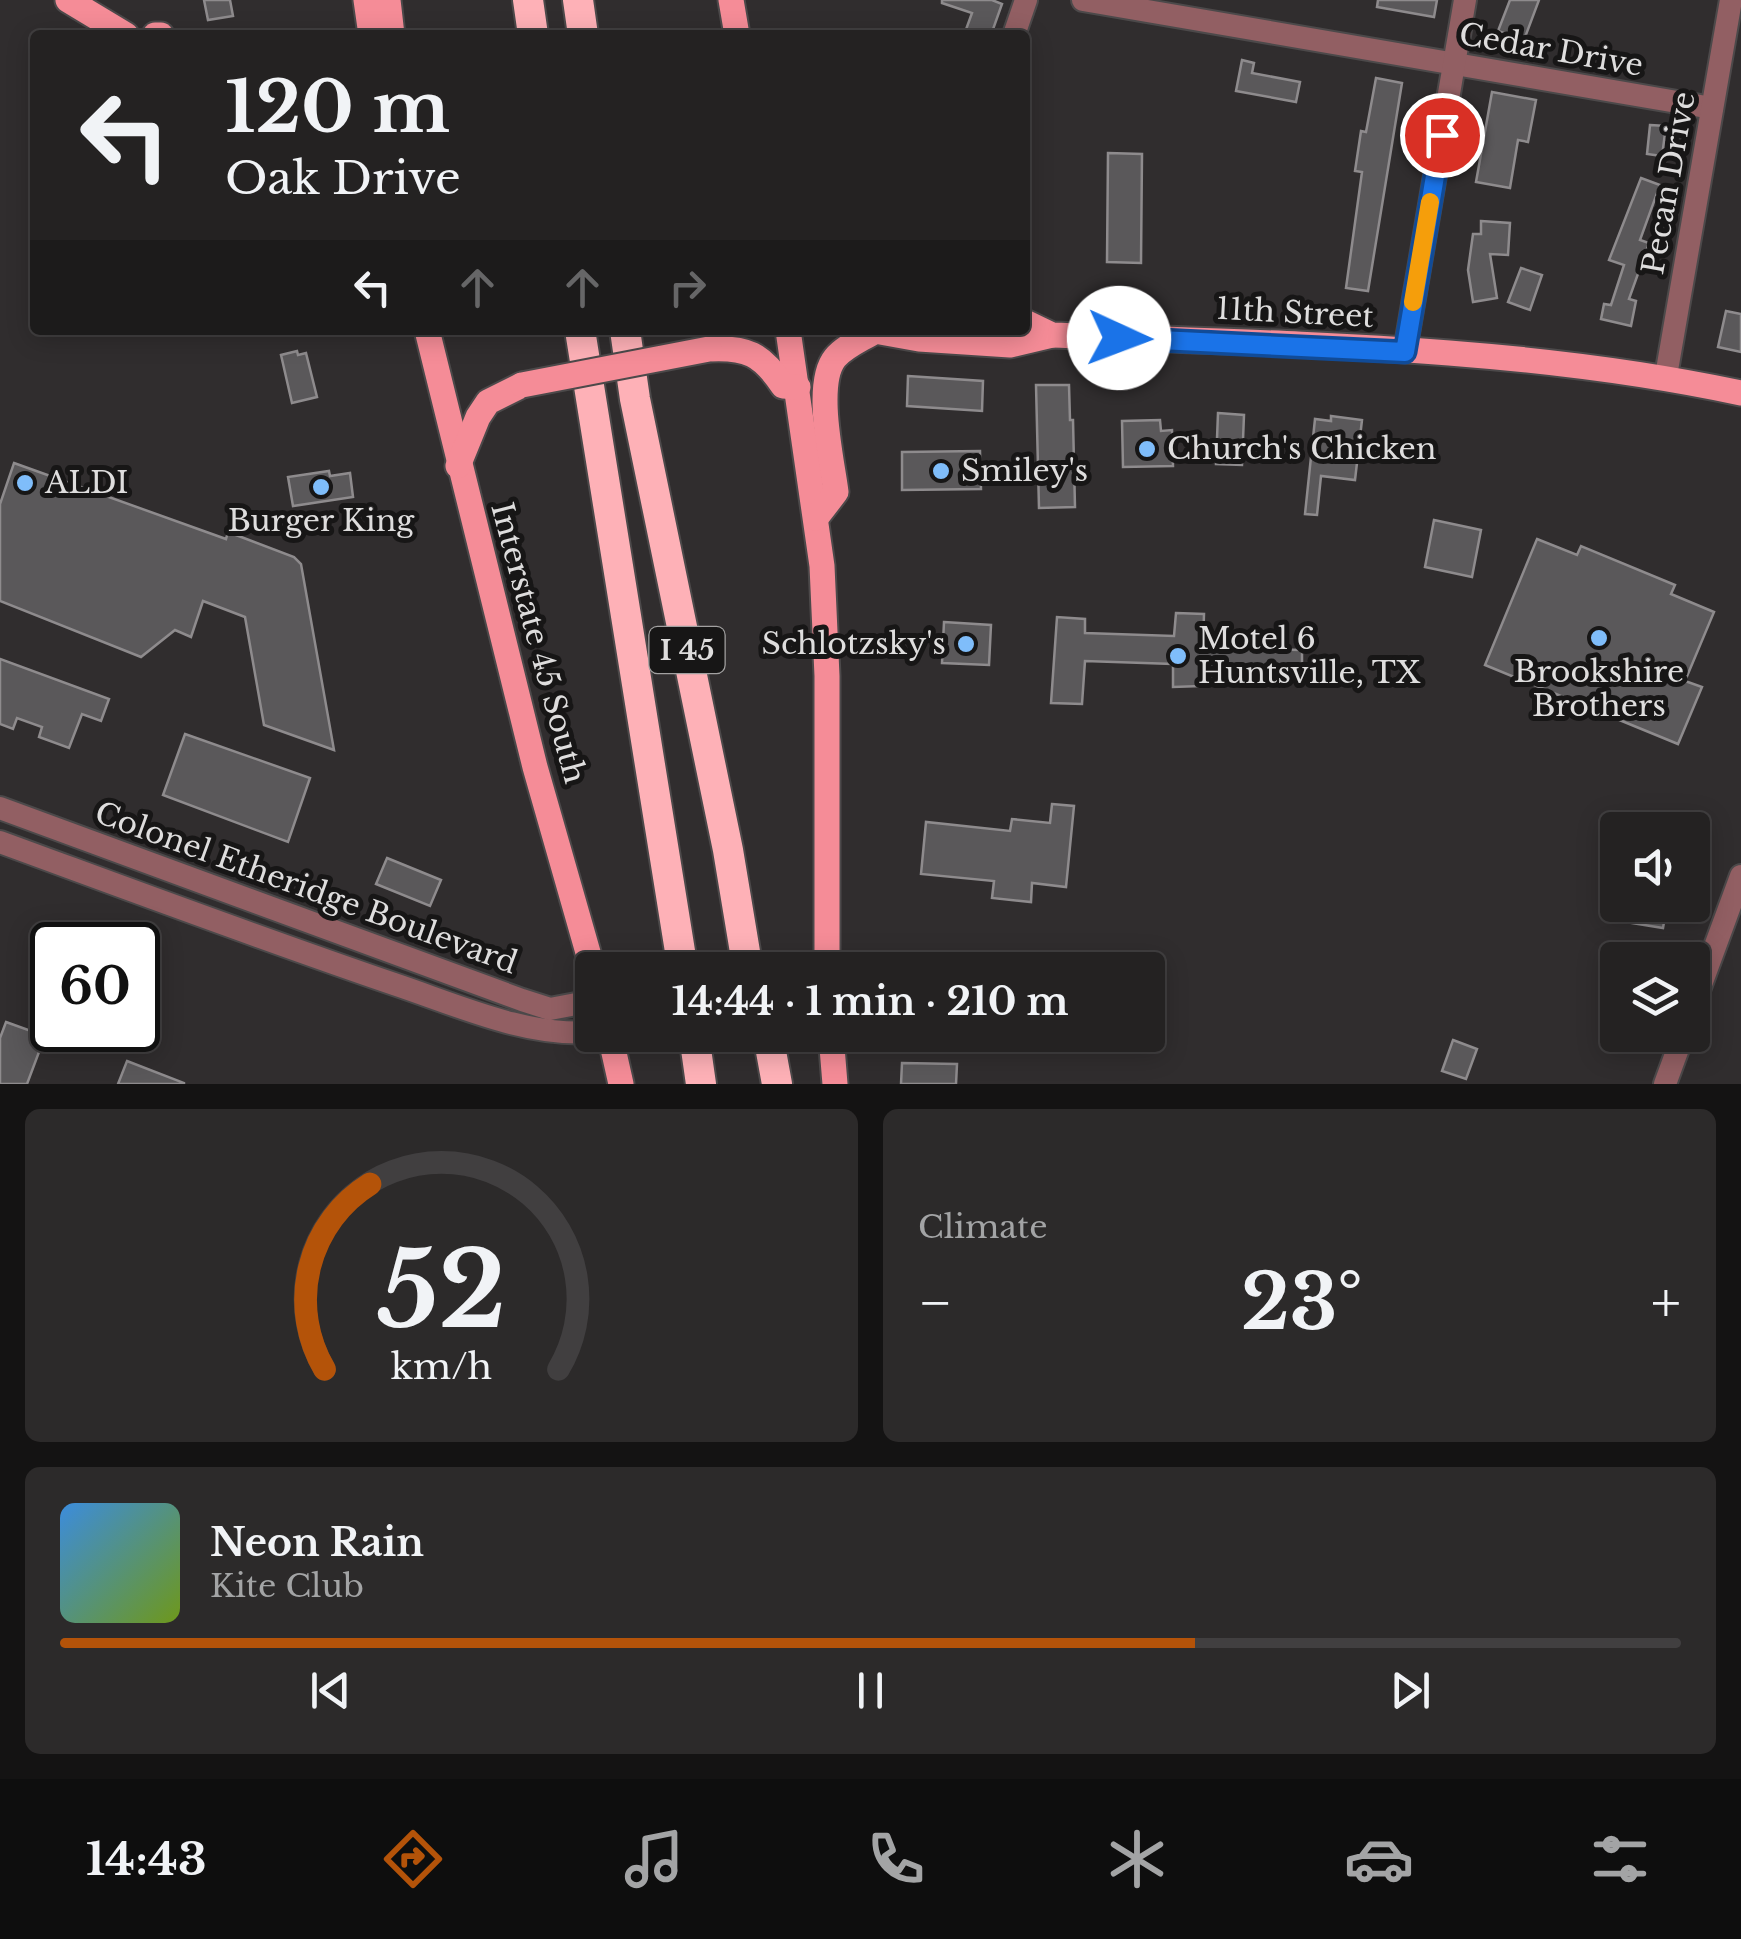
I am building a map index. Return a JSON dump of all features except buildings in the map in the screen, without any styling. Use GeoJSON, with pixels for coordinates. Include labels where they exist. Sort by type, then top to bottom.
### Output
{"type":"FeatureCollection","features":[{"type":"Feature","properties":{"kind":"highway"},"geometry":{"type":"LineString","coordinates":[[528,0],[532,30]]}},
{"type":"Feature","properties":{"kind":"highway"},"geometry":{"type":"LineString","coordinates":[[578,0],[582,30]]}},
{"type":"Feature","properties":{"kind":"highway","name":"I 45"},"geometry":{"type":"LineString","coordinates":[[581,335],[680,952]]}},
{"type":"Feature","properties":{"kind":"highway","name":"I 45"},"geometry":{"type":"LineString","coordinates":[[627,335],[636,400],[747,952]]}},
{"type":"Feature","properties":{"kind":"highway"},"geometry":{"type":"LineString","coordinates":[[696,1052],[701,1084]]}},
{"type":"Feature","properties":{"kind":"highway"},"geometry":{"type":"LineString","coordinates":[[760,1052],[765,1084]]}},
{"type":"Feature","properties":{"kind":"highway"},"geometry":{"type":"LineString","coordinates":[[771,1052],[777,1084]]}},
{"type":"Feature","properties":{"kind":"main road"},"geometry":{"type":"LineString","coordinates":[[68,0],[118,30]]}},
{"type":"Feature","properties":{"kind":"main road"},"geometry":{"type":"LineString","coordinates":[[731,0],[737,30]]}},
{"type":"Feature","properties":{"kind":"main road"},"geometry":{"type":"LineString","coordinates":[[361,30],[374,2]]}},
{"type":"Feature","properties":{"kind":"main road"},"geometry":{"type":"LineString","coordinates":[[371,30],[374,2]]}},
{"type":"Feature","properties":{"kind":"main road"},"geometry":{"type":"LineString","coordinates":[[374,2],[389,30]]}},
{"type":"Feature","properties":{"kind":"main road","name":"11th Street"},"geometry":{"type":"LineString","coordinates":[[1030,333],[1405,352],[1590,366],[1666,376],[1741,392]]}},
{"type":"Feature","properties":{"kind":"main road","name":"Interstate 45 South"},"geometry":{"type":"LineString","coordinates":[[427,335],[535,767],[587,952]]}},
{"type":"Feature","properties":{"kind":"main road"},"geometry":{"type":"LineString","coordinates":[[789,335],[822,566],[827,676],[828,952]]}},
{"type":"Feature","properties":{"kind":"main road"},"geometry":{"type":"LineString","coordinates":[[816,518],[836,492],[825,388],[832,362],[866,335]]}},
{"type":"Feature","properties":{"kind":"main road","name":"11th Street"},"geometry":{"type":"LineString","coordinates":[[896,335],[919,339],[966,336]]}},
{"type":"Feature","properties":{"kind":"main road"},"geometry":{"type":"LineString","coordinates":[[458,466],[488,402],[522,385],[709,349],[733,348],[769,365],[783,386],[798,388]]}},
{"type":"Feature","properties":{"kind":"main road"},"geometry":{"type":"LineString","coordinates":[[614,1052],[622,1084]]}},
{"type":"Feature","properties":{"kind":"main road"},"geometry":{"type":"LineString","coordinates":[[832,1052],[834,1084]]}},
{"type":"Feature","properties":{"kind":"street"},"geometry":{"type":"LineString","coordinates":[[1016,30],[1026,0]]}},
{"type":"Feature","properties":{"kind":"street","name":"Cedar Drive"},"geometry":{"type":"LineString","coordinates":[[1084,0],[1712,108]]}},
{"type":"Feature","properties":{"kind":"street"},"geometry":{"type":"LineString","coordinates":[[1405,352],[1465,0]]}},
{"type":"Feature","properties":{"kind":"street","name":"Pecan Drive"},"geometry":{"type":"LineString","coordinates":[[1666,376],[1730,0]]}},
{"type":"Feature","properties":{"kind":"street","name":"Colonel Etheridge Boulevard"},"geometry":{"type":"LineString","coordinates":[[0,808],[550,1009],[575,1004]]}},
{"type":"Feature","properties":{"kind":"street"},"geometry":{"type":"LineString","coordinates":[[9,845],[45,824]]}},
{"type":"Feature","properties":{"kind":"street","name":"Colonel Etheridge Boulevard"},"geometry":{"type":"LineString","coordinates":[[9,845],[292,949],[510,1022],[562,1034],[575,1033]]}},
{"type":"Feature","properties":{"kind":"street"},"geometry":{"type":"LineString","coordinates":[[1710,960],[1741,876]]}},
{"type":"Feature","properties":{"kind":"street"},"geometry":{"type":"LineString","coordinates":[[292,949],[303,918]]}},
{"type":"Feature","properties":{"kind":"street"},"geometry":{"type":"LineString","coordinates":[[1665,1084],[1677,1052]]}},
{"type":"Feature","properties":{"kind":"slow traffic"},"geometry":{"type":"LineString","coordinates":[[1413,302],[1430,202]]}},
{"type":"Feature","properties":{"kind":"place","name":"Church's Chicken"},"geometry":{"type":"Point","coordinates":[1147,449]}},
{"type":"Feature","properties":{"kind":"place","name":"Smiley's"},"geometry":{"type":"Point","coordinates":[941,471]}},
{"type":"Feature","properties":{"kind":"place","name":"ALDI"},"geometry":{"type":"Point","coordinates":[25,483]}},
{"type":"Feature","properties":{"kind":"place","name":"Burger King"},"geometry":{"type":"Point","coordinates":[321,487]}},
{"type":"Feature","properties":{"kind":"place","name":"Brookshire Brothers"},"geometry":{"type":"Point","coordinates":[1599,638]}},
{"type":"Feature","properties":{"kind":"place","name":"Schlotzsky's"},"geometry":{"type":"Point","coordinates":[966,644]}},
{"type":"Feature","properties":{"kind":"place","name":"Motel 6 Huntsville, TX"},"geometry":{"type":"Point","coordinates":[1178,656]}},
{"type":"Feature","properties":{"kind":"route"},"geometry":{"type":"LineString","coordinates":[[1119,338],[1405,352],[1442,135]]}}]}
